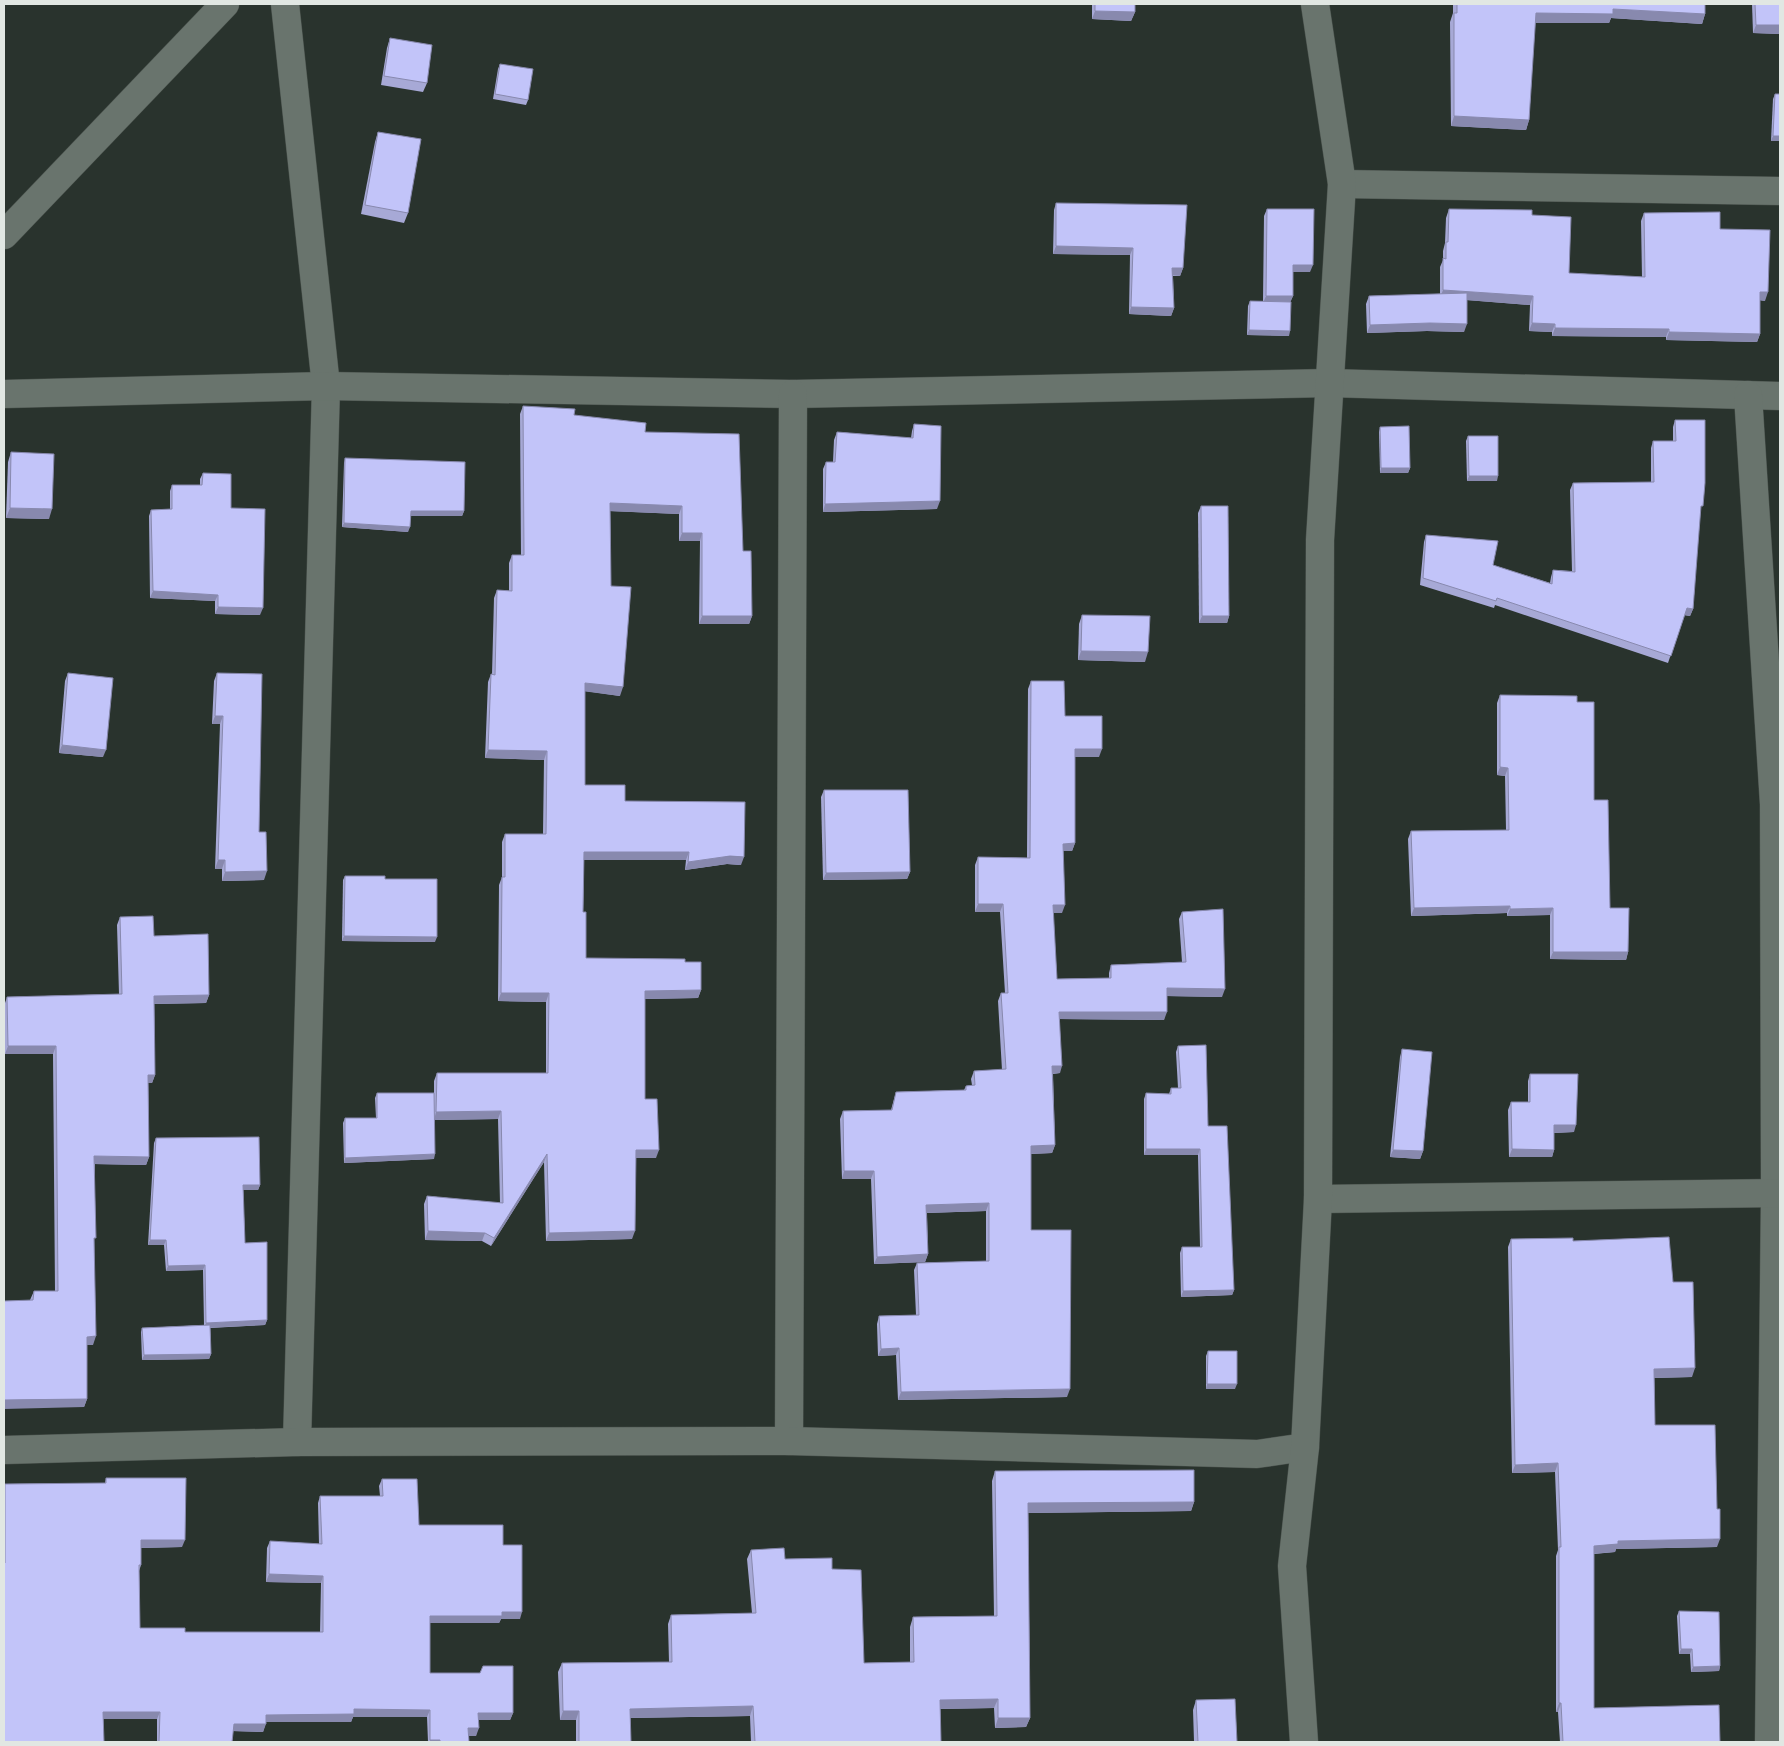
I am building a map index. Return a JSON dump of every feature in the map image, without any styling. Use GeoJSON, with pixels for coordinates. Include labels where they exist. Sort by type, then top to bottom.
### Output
{"type":"FeatureCollection","features":[{"type":"Feature","properties":{"kind":"street"},"geometry":{"type":"LineString","coordinates":[[4,235],[225,4]]}},
{"type":"Feature","properties":{"kind":"street"},"geometry":{"type":"LineString","coordinates":[[285,4],[326,386],[296,1442]]}},
{"type":"Feature","properties":{"kind":"street"},"geometry":{"type":"LineString","coordinates":[[1304,1742],[1292,1566],[1304,1447],[1318,1199],[1320,540],[1342,184],[1315,4]]}},
{"type":"Feature","properties":{"kind":"street"},"geometry":{"type":"LineString","coordinates":[[1342,184],[1780,191]]}},
{"type":"Feature","properties":{"kind":"street"},"geometry":{"type":"LineString","coordinates":[[4,394],[326,386],[793,394],[1330,383],[1780,396]]}},
{"type":"Feature","properties":{"kind":"street"},"geometry":{"type":"LineString","coordinates":[[788,1441],[793,394]]}},
{"type":"Feature","properties":{"kind":"street"},"geometry":{"type":"LineString","coordinates":[[1748,395],[1777,804],[1778,1193],[1769,1742]]}},
{"type":"Feature","properties":{"kind":"street"},"geometry":{"type":"LineString","coordinates":[[1318,1199],[1778,1193]]}},
{"type":"Feature","properties":{"kind":"street"},"geometry":{"type":"LineString","coordinates":[[4,1450],[296,1442],[788,1441],[1257,1454],[1304,1447]]}},
{"type":"Feature","properties":{"kind":"building"},"geometry":{"type":"Polygon","coordinates":[[[1095,4],[1135,4],[1135,12],[1095,11],[1095,4]]]}},
{"type":"Feature","properties":{"kind":"building"},"geometry":{"type":"Polygon","coordinates":[[[1457,4],[1705,4],[1705,14],[1613,9],[1613,14],[1536,13],[1529,120],[1454,116],[1454,13],[1457,13],[1457,4]]]}},
{"type":"Feature","properties":{"kind":"building"},"geometry":{"type":"Polygon","coordinates":[[[1755,4],[1780,4],[1780,25],[1756,25],[1755,4]]]}},
{"type":"Feature","properties":{"kind":"building"},"geometry":{"type":"Polygon","coordinates":[[[390,38],[432,45],[427,83],[384,76],[390,38]]]}},
{"type":"Feature","properties":{"kind":"building"},"geometry":{"type":"Polygon","coordinates":[[[500,64],[533,69],[528,100],[495,94],[500,64]]]}},
{"type":"Feature","properties":{"kind":"building"},"geometry":{"type":"Polygon","coordinates":[[[1775,94],[1780,94],[1780,136],[1773,136],[1775,94]]]}},
{"type":"Feature","properties":{"kind":"building"},"geometry":{"type":"Polygon","coordinates":[[[378,132],[421,139],[408,213],[365,205],[378,132]]]}},
{"type":"Feature","properties":{"kind":"building"},"geometry":{"type":"Polygon","coordinates":[[[1056,203],[1187,205],[1183,268],[1172,268],[1174,308],[1131,307],[1133,248],[1056,246],[1056,203]]]}},
{"type":"Feature","properties":{"kind":"building"},"geometry":{"type":"Polygon","coordinates":[[[1267,209],[1314,209],[1313,265],[1293,265],[1293,296],[1266,296],[1267,209]]]}},
{"type":"Feature","properties":{"kind":"building"},"geometry":{"type":"Polygon","coordinates":[[[1449,209],[1532,210],[1532,215],[1571,217],[1569,273],[1645,277],[1644,213],[1720,212],[1720,229],[1770,230],[1768,292],[1760,292],[1760,334],[1669,332],[1669,329],[1555,328],[1555,324],[1532,323],[1533,296],[1443,290],[1443,258],[1446,259],[1449,209]]]}},
{"type":"Feature","properties":{"kind":"building"},"geometry":{"type":"Polygon","coordinates":[[[1467,293],[1467,324],[1370,325],[1369,296],[1467,293]]]}},
{"type":"Feature","properties":{"kind":"building"},"geometry":{"type":"Polygon","coordinates":[[[1250,301],[1291,302],[1290,331],[1249,330],[1250,301]]]}},
{"type":"Feature","properties":{"kind":"building"},"geometry":{"type":"Polygon","coordinates":[[[523,406],[575,409],[574,415],[646,423],[645,432],[739,434],[743,551],[751,551],[752,616],[702,616],[702,533],[682,533],[682,506],[610,503],[611,586],[631,587],[623,687],[585,683],[585,785],[625,785],[625,801],[745,802],[744,857],[730,856],[688,862],[689,852],[584,852],[583,912],[586,912],[586,958],[685,959],[685,962],[701,962],[701,990],[645,991],[645,1099],[657,1099],[659,1150],[636,1150],[635,1231],[549,1233],[547,1154],[494,1238],[485,1233],[428,1231],[427,1196],[503,1203],[501,1111],[436,1112],[437,1073],[548,1073],[549,993],[501,993],[502,877],[505,877],[505,834],[546,834],[547,751],[488,750],[491,674],[495,675],[497,590],[512,591],[512,555],[524,555],[523,406]]]}},
{"type":"Feature","properties":{"kind":"building"},"geometry":{"type":"Polygon","coordinates":[[[1675,420],[1705,420],[1705,483],[1703,506],[1701,506],[1693,609],[1687,608],[1671,656],[1497,598],[1496,601],[1423,578],[1426,535],[1498,541],[1493,565],[1552,584],[1553,570],[1575,572],[1573,483],[1654,482],[1653,441],[1676,441],[1675,420]]]}},
{"type":"Feature","properties":{"kind":"building"},"geometry":{"type":"Polygon","coordinates":[[[914,424],[941,426],[940,501],[825,504],[826,462],[835,462],[837,432],[913,438],[914,424]]]}},
{"type":"Feature","properties":{"kind":"building"},"geometry":{"type":"Polygon","coordinates":[[[1409,426],[1410,468],[1381,468],[1380,427],[1409,426]]]}},
{"type":"Feature","properties":{"kind":"building"},"geometry":{"type":"Polygon","coordinates":[[[1468,436],[1498,436],[1498,476],[1469,476],[1468,436]]]}},
{"type":"Feature","properties":{"kind":"building"},"geometry":{"type":"Polygon","coordinates":[[[11,452],[54,454],[52,509],[10,508],[11,452]]]}},
{"type":"Feature","properties":{"kind":"building"},"geometry":{"type":"Polygon","coordinates":[[[345,458],[465,462],[464,511],[411,511],[410,527],[344,523],[345,458]]]}},
{"type":"Feature","properties":{"kind":"building"},"geometry":{"type":"Polygon","coordinates":[[[203,473],[231,474],[231,508],[265,509],[263,608],[218,607],[218,595],[153,591],[151,510],[172,509],[172,485],[202,485],[203,473]]]}},
{"type":"Feature","properties":{"kind":"building"},"geometry":{"type":"Polygon","coordinates":[[[1201,506],[1228,506],[1229,616],[1202,616],[1201,506]]]}},
{"type":"Feature","properties":{"kind":"building"},"geometry":{"type":"Polygon","coordinates":[[[1082,615],[1150,616],[1148,652],[1081,651],[1082,615]]]}},
{"type":"Feature","properties":{"kind":"building"},"geometry":{"type":"Polygon","coordinates":[[[68,673],[113,678],[106,750],[62,745],[68,673]]]}},
{"type":"Feature","properties":{"kind":"building"},"geometry":{"type":"Polygon","coordinates":[[[217,673],[262,674],[259,832],[266,832],[267,871],[225,872],[225,860],[218,860],[223,716],[215,716],[217,673]]]}},
{"type":"Feature","properties":{"kind":"building"},"geometry":{"type":"Polygon","coordinates":[[[1031,681],[1064,681],[1065,716],[1102,716],[1102,749],[1075,749],[1075,843],[1063,844],[1065,905],[1053,905],[1057,979],[1111,978],[1111,965],[1186,962],[1182,912],[1223,909],[1225,989],[1167,988],[1167,1012],[1059,1012],[1062,1066],[1052,1066],[1055,1145],[1031,1146],[1031,1230],[1071,1230],[1070,1389],[901,1392],[899,1348],[881,1349],[879,1316],[919,1315],[917,1263],[989,1261],[989,1203],[926,1205],[928,1254],[877,1257],[874,1171],[844,1171],[843,1111],[892,1110],[896,1092],[966,1090],[966,1086],[975,1085],[974,1071],[1006,1069],[1001,993],[1008,993],[1003,904],[978,904],[978,857],[1030,858],[1031,681]]]}},
{"type":"Feature","properties":{"kind":"building"},"geometry":{"type":"Polygon","coordinates":[[[1500,695],[1577,696],[1577,702],[1594,702],[1594,800],[1608,800],[1610,908],[1629,908],[1628,952],[1553,952],[1553,908],[1510,909],[1510,906],[1414,908],[1411,831],[1509,830],[1508,768],[1500,767],[1500,695]]]}},
{"type":"Feature","properties":{"kind":"building"},"geometry":{"type":"Polygon","coordinates":[[[824,790],[908,790],[910,872],[826,873],[824,790]]]}},
{"type":"Feature","properties":{"kind":"building"},"geometry":{"type":"Polygon","coordinates":[[[345,876],[385,876],[385,879],[437,879],[437,937],[344,936],[345,876]]]}},
{"type":"Feature","properties":{"kind":"building"},"geometry":{"type":"Polygon","coordinates":[[[153,916],[154,936],[208,934],[209,995],[154,996],[155,1075],[148,1075],[149,1157],[94,1156],[96,1336],[87,1337],[87,1399],[4,1400],[4,1301],[33,1300],[34,1291],[58,1291],[56,1046],[8,1046],[7,997],[122,994],[120,917],[153,916]]]}},
{"type":"Feature","properties":{"kind":"building"},"geometry":{"type":"Polygon","coordinates":[[[1206,1045],[1208,1126],[1227,1126],[1234,1290],[1183,1291],[1182,1247],[1202,1247],[1200,1149],[1146,1149],[1146,1093],[1171,1094],[1171,1088],[1181,1088],[1178,1046],[1206,1045]]]}},
{"type":"Feature","properties":{"kind":"building"},"geometry":{"type":"Polygon","coordinates":[[[1402,1049],[1432,1052],[1423,1151],[1393,1150],[1402,1049]]]}},
{"type":"Feature","properties":{"kind":"building"},"geometry":{"type":"Polygon","coordinates":[[[1530,1074],[1578,1074],[1576,1125],[1554,1125],[1554,1150],[1512,1149],[1511,1102],[1530,1102],[1530,1074]]]}},
{"type":"Feature","properties":{"kind":"building"},"geometry":{"type":"Polygon","coordinates":[[[377,1093],[434,1093],[435,1154],[345,1158],[345,1118],[377,1118],[377,1093]]]}},
{"type":"Feature","properties":{"kind":"building"},"geometry":{"type":"Polygon","coordinates":[[[259,1137],[260,1185],[243,1185],[245,1243],[267,1242],[267,1320],[206,1323],[205,1265],[168,1266],[166,1240],[150,1240],[156,1138],[259,1137]]]}},
{"type":"Feature","properties":{"kind":"building"},"geometry":{"type":"Polygon","coordinates":[[[1669,1237],[1673,1282],[1693,1282],[1695,1368],[1654,1369],[1655,1425],[1715,1425],[1717,1509],[1720,1509],[1720,1539],[1618,1541],[1618,1544],[1594,1546],[1594,1708],[1719,1705],[1720,1742],[1563,1742],[1561,1703],[1559,1703],[1559,1547],[1561,1547],[1558,1463],[1515,1465],[1511,1239],[1573,1238],[1573,1241],[1669,1237]]]}},
{"type":"Feature","properties":{"kind":"building"},"geometry":{"type":"Polygon","coordinates":[[[210,1325],[211,1354],[144,1355],[142,1328],[210,1325]]]}},
{"type":"Feature","properties":{"kind":"building"},"geometry":{"type":"Polygon","coordinates":[[[1208,1351],[1237,1351],[1237,1384],[1207,1384],[1208,1351]]]}},
{"type":"Feature","properties":{"kind":"building"},"geometry":{"type":"Polygon","coordinates":[[[1194,1470],[1194,1502],[1028,1503],[1030,1718],[998,1718],[998,1699],[940,1700],[941,1742],[755,1742],[753,1706],[630,1709],[631,1742],[579,1742],[579,1711],[563,1711],[562,1663],[672,1662],[671,1615],[756,1613],[751,1550],[784,1548],[785,1559],[832,1558],[832,1569],[861,1570],[864,1663],[914,1662],[913,1617],[997,1616],[995,1471],[1194,1470]]]}},
{"type":"Feature","properties":{"kind":"building"},"geometry":{"type":"Polygon","coordinates":[[[106,1478],[186,1478],[185,1540],[141,1540],[141,1565],[139,1565],[140,1628],[185,1628],[185,1632],[323,1632],[323,1576],[269,1574],[270,1541],[322,1544],[320,1496],[383,1496],[382,1479],[417,1479],[419,1525],[503,1525],[503,1545],[522,1545],[522,1612],[502,1612],[502,1616],[430,1616],[430,1673],[480,1673],[483,1666],[513,1666],[513,1713],[478,1713],[479,1728],[468,1728],[469,1742],[430,1740],[430,1710],[354,1709],[354,1714],[266,1715],[266,1724],[234,1724],[232,1742],[159,1742],[160,1712],[103,1712],[104,1742],[4,1742],[5,1484],[106,1483],[106,1478]]]}},
{"type":"Feature","properties":{"kind":"building"},"geometry":{"type":"Polygon","coordinates":[[[1679,1611],[1719,1612],[1720,1666],[1693,1667],[1692,1649],[1681,1649],[1679,1611]]]}},
{"type":"Feature","properties":{"kind":"building"},"geometry":{"type":"Polygon","coordinates":[[[1235,1699],[1237,1742],[1198,1742],[1196,1700],[1235,1699]]]}}]}
